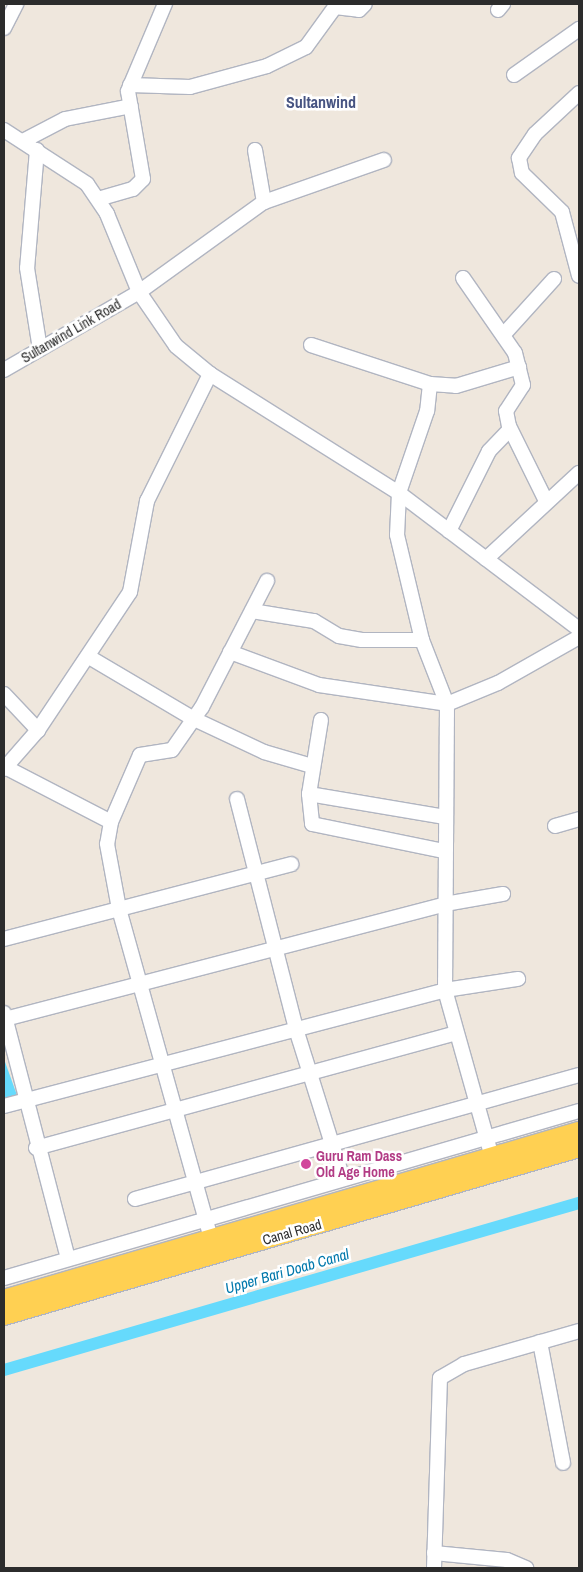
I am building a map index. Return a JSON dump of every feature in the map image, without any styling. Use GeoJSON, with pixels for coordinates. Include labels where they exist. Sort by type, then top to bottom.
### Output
{"type":"FeatureCollection","features":[{"type":"Feature","properties":{"kind":"main road","name":"Canal Road"},"geometry":{"type":"LineString","coordinates":[[4,1298],[579,1131]]}},
{"type":"Feature","properties":{"kind":"main road","name":"Canal Road"},"geometry":{"type":"LineString","coordinates":[[4,1316],[579,1148]]}},
{"type":"Feature","properties":{"kind":"street"},"geometry":{"type":"LineString","coordinates":[[4,28],[16,4]]}},
{"type":"Feature","properties":{"kind":"street"},"geometry":{"type":"LineString","coordinates":[[98,199],[133,188],[143,179],[131,106],[130,85],[165,4]]}},
{"type":"Feature","properties":{"kind":"street"},"geometry":{"type":"LineString","coordinates":[[130,85],[190,86],[267,66],[306,47],[335,7],[359,10],[365,4]]}},
{"type":"Feature","properties":{"kind":"street"},"geometry":{"type":"LineString","coordinates":[[514,75],[579,29]]}},
{"type":"Feature","properties":{"kind":"street"},"geometry":{"type":"LineString","coordinates":[[579,93],[535,134],[519,158],[522,173],[562,212],[579,276]]}},
{"type":"Feature","properties":{"kind":"street"},"geometry":{"type":"LineString","coordinates":[[23,141],[65,118],[131,106]]}},
{"type":"Feature","properties":{"kind":"street"},"geometry":{"type":"LineString","coordinates":[[4,130],[76,174],[98,199],[139,292],[176,346],[210,374],[399,493],[579,629]]}},
{"type":"Feature","properties":{"kind":"street"},"geometry":{"type":"LineString","coordinates":[[37,150],[27,268],[40,349]]}},
{"type":"Feature","properties":{"kind":"street"},"geometry":{"type":"LineString","coordinates":[[255,150],[264,202]]}},
{"type":"Feature","properties":{"kind":"street","name":"Sultanwind Link Road"},"geometry":{"type":"LineString","coordinates":[[4,370],[139,292],[264,202],[384,160]]}},
{"type":"Feature","properties":{"kind":"street"},"geometry":{"type":"LineString","coordinates":[[463,278],[505,333],[518,366],[523,385],[506,411],[510,429],[546,501]]}},
{"type":"Feature","properties":{"kind":"street"},"geometry":{"type":"LineString","coordinates":[[505,333],[554,279]]}},
{"type":"Feature","properties":{"kind":"street"},"geometry":{"type":"LineString","coordinates":[[311,345],[430,384],[456,386],[518,366]]}},
{"type":"Feature","properties":{"kind":"street"},"geometry":{"type":"LineString","coordinates":[[112,822],[4,768],[38,730],[89,657],[130,592],[147,502],[210,374]]}},
{"type":"Feature","properties":{"kind":"street"},"geometry":{"type":"LineString","coordinates":[[430,384],[428,411],[399,493],[397,536],[422,640],[447,704],[444,852],[445,990],[474,1104],[492,1157]]}},
{"type":"Feature","properties":{"kind":"street"},"geometry":{"type":"LineString","coordinates":[[449,531],[489,451],[510,429]]}},
{"type":"Feature","properties":{"kind":"street"},"geometry":{"type":"LineString","coordinates":[[486,559],[546,501],[578,477]]}},
{"type":"Feature","properties":{"kind":"street"},"geometry":{"type":"LineString","coordinates":[[211,1238],[119,909],[106,844],[112,822],[140,756],[172,750],[194,719],[267,582]]}},
{"type":"Feature","properties":{"kind":"street"},"geometry":{"type":"LineString","coordinates":[[252,612],[314,620],[339,636],[422,640]]}},
{"type":"Feature","properties":{"kind":"street"},"geometry":{"type":"LineString","coordinates":[[230,652],[318,685],[447,704],[498,684],[579,637]]}},
{"type":"Feature","properties":{"kind":"street"},"geometry":{"type":"LineString","coordinates":[[89,657],[194,719],[264,752],[312,766]]}},
{"type":"Feature","properties":{"kind":"street"},"geometry":{"type":"LineString","coordinates":[[4,694],[38,730]]}},
{"type":"Feature","properties":{"kind":"street"},"geometry":{"type":"LineString","coordinates":[[321,720],[312,766],[308,819],[316,826],[444,852]]}},
{"type":"Feature","properties":{"kind":"street"},"geometry":{"type":"LineString","coordinates":[[309,794],[445,817]]}},
{"type":"Feature","properties":{"kind":"street"},"geometry":{"type":"LineString","coordinates":[[237,799],[277,948],[296,1028],[343,1179]]}},
{"type":"Feature","properties":{"kind":"street"},"geometry":{"type":"LineString","coordinates":[[555,826],[579,820]]}},
{"type":"Feature","properties":{"kind":"street"},"geometry":{"type":"LineString","coordinates":[[4,939],[290,864]]}},
{"type":"Feature","properties":{"kind":"street"},"geometry":{"type":"LineString","coordinates":[[68,1259],[36,1148],[29,1099],[4,1016],[140,984],[445,904],[503,894]]}},
{"type":"Feature","properties":{"kind":"street"},"geometry":{"type":"LineString","coordinates":[[4,1106],[445,990],[518,979]]}},
{"type":"Feature","properties":{"kind":"street"},"geometry":{"type":"LineString","coordinates":[[36,1148],[174,1108],[455,1033]]}},
{"type":"Feature","properties":{"kind":"street"},"geometry":{"type":"LineString","coordinates":[[135,1199],[579,1075]]}},
{"type":"Feature","properties":{"kind":"street"},"geometry":{"type":"LineString","coordinates":[[4,1278],[205,1218],[579,1111]]}},
{"type":"Feature","properties":{"kind":"street"},"geometry":{"type":"LineString","coordinates":[[434,1568],[439,1381],[464,1364],[579,1331]]}},
{"type":"Feature","properties":{"kind":"street"},"geometry":{"type":"LineString","coordinates":[[540,1342],[563,1463]]}},
{"type":"Feature","properties":{"kind":"street"},"geometry":{"type":"LineString","coordinates":[[434,1553],[507,1560],[526,1568]]}},
{"type":"Feature","properties":{"kind":"water"},"geometry":{"type":"Polygon","coordinates":[[[4,1059],[18,1098],[4,1102],[4,1059]]]}},
{"type":"Feature","properties":{"kind":"waterway","name":"Upper Bari Doab Canal"},"geometry":{"type":"LineString","coordinates":[[4,1370],[579,1203]]}},
{"type":"Feature","properties":{"kind":"place","name":"Guru Ram Dass Old Age Home"},"geometry":{"type":"Point","coordinates":[306,1164]}},
{"type":"Feature","properties":{"kind":"district","name":"Sultanwind"},"geometry":{"type":"Point","coordinates":[321,102]}}]}
